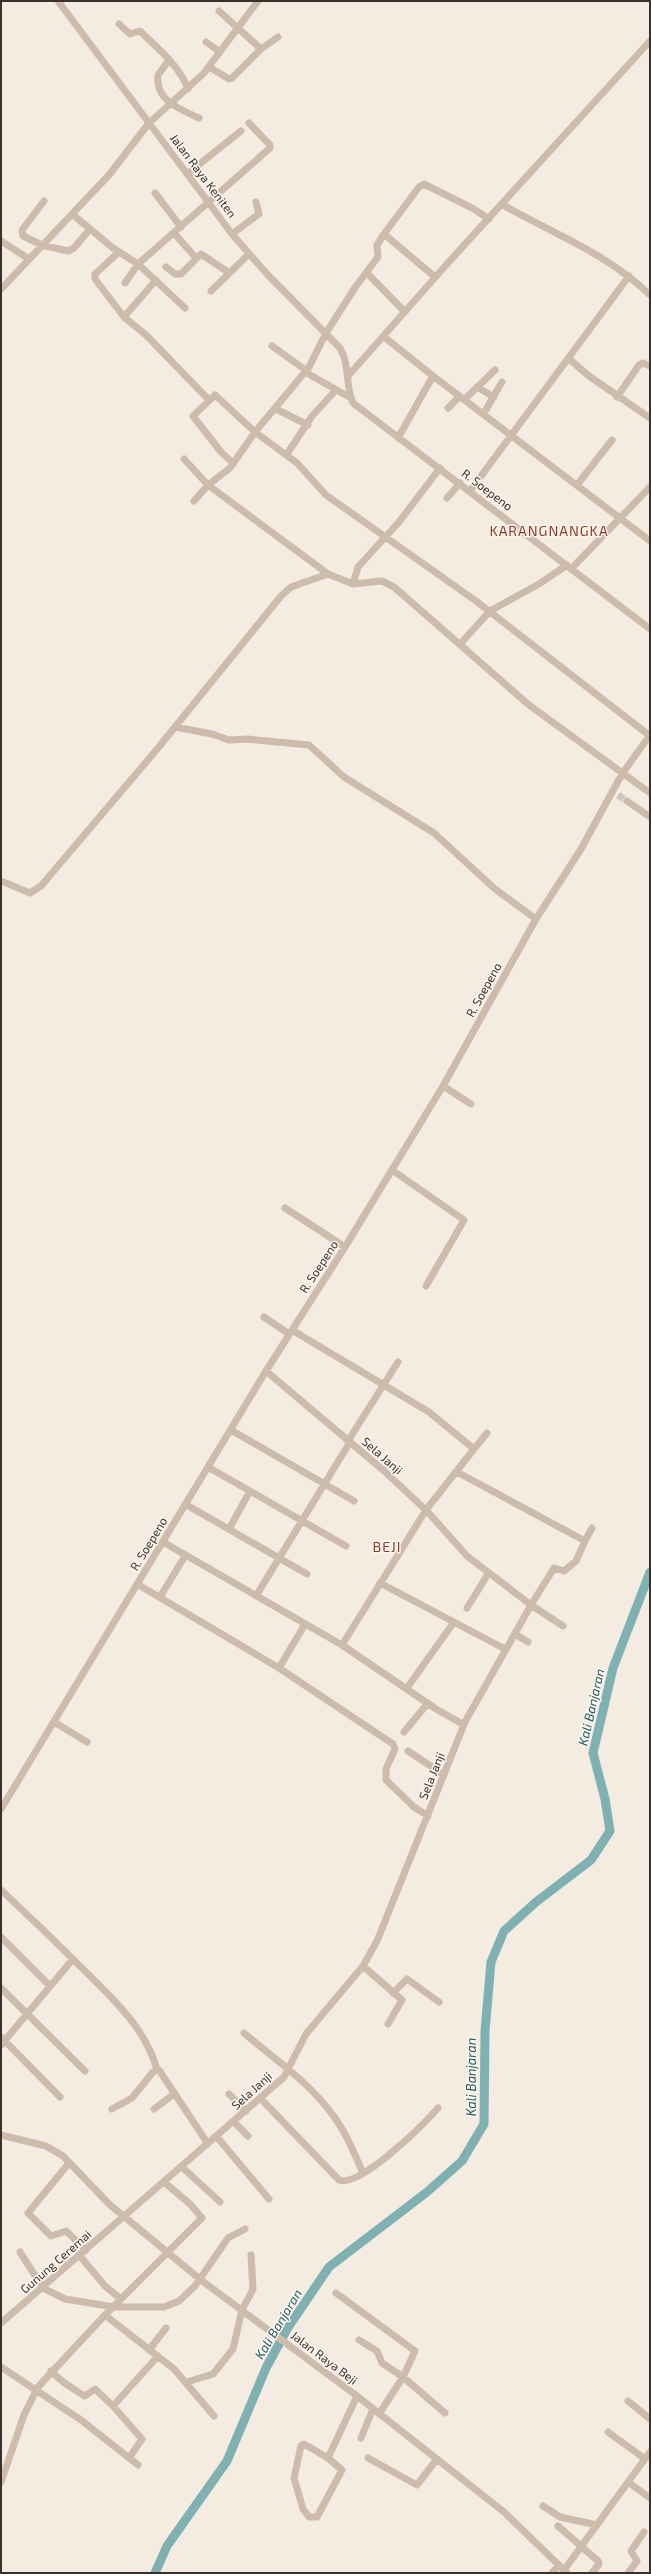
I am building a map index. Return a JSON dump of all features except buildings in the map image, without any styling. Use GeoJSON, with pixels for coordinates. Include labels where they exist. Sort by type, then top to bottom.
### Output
{"type":"FeatureCollection","features":[{"type":"Feature","properties":{"kind":"street","name":"Jalan Raya Keniten"},"geometry":{"type":"LineString","coordinates":[[58,1],[232,234],[249,254],[326,332],[343,354]]}},
{"type":"Feature","properties":{"kind":"street"},"geometry":{"type":"LineString","coordinates":[[1,289],[109,175],[149,124],[188,89],[209,67],[258,1]]}},
{"type":"Feature","properties":{"kind":"street"},"geometry":{"type":"LineString","coordinates":[[219,11],[239,27],[261,49]]}},
{"type":"Feature","properties":{"kind":"street"},"geometry":{"type":"LineString","coordinates":[[119,24],[130,34],[140,31],[169,60],[185,81],[188,89]]}},
{"type":"Feature","properties":{"kind":"street"},"geometry":{"type":"LineString","coordinates":[[209,67],[228,79],[232,78],[261,49],[278,36]]}},
{"type":"Feature","properties":{"kind":"street"},"geometry":{"type":"LineString","coordinates":[[348,376],[435,277],[503,205],[650,41]]}},
{"type":"Feature","properties":{"kind":"street"},"geometry":{"type":"LineString","coordinates":[[206,42],[220,52]]}},
{"type":"Feature","properties":{"kind":"street"},"geometry":{"type":"LineString","coordinates":[[169,60],[158,78],[160,90],[170,105],[199,118]]}},
{"type":"Feature","properties":{"kind":"street"},"geometry":{"type":"LineString","coordinates":[[125,283],[138,264],[209,204],[271,146],[249,123]]}},
{"type":"Feature","properties":{"kind":"street"},"geometry":{"type":"LineString","coordinates":[[187,174],[241,131]]}},
{"type":"Feature","properties":{"kind":"street"},"geometry":{"type":"LineString","coordinates":[[194,501],[233,463],[255,432],[307,371],[326,332],[378,257],[377,246],[384,234],[419,186],[424,184],[472,208],[489,219]]}},
{"type":"Feature","properties":{"kind":"street"},"geometry":{"type":"LineString","coordinates":[[155,193],[181,227]]}},
{"type":"Feature","properties":{"kind":"street"},"geometry":{"type":"LineString","coordinates":[[44,201],[21,232],[23,236],[42,245],[62,251],[71,250],[90,229]]}},
{"type":"Feature","properties":{"kind":"street"},"geometry":{"type":"LineString","coordinates":[[232,234],[259,214],[256,202]]}},
{"type":"Feature","properties":{"kind":"street"},"geometry":{"type":"LineString","coordinates":[[503,205],[569,238],[629,276],[650,295]]}},
{"type":"Feature","properties":{"kind":"street"},"geometry":{"type":"LineString","coordinates":[[72,214],[119,252],[138,264],[185,308]]}},
{"type":"Feature","properties":{"kind":"street"},"geometry":{"type":"LineString","coordinates":[[174,233],[196,258]]}},
{"type":"Feature","properties":{"kind":"street"},"geometry":{"type":"LineString","coordinates":[[384,234],[435,277]]}},
{"type":"Feature","properties":{"kind":"street"},"geometry":{"type":"LineString","coordinates":[[1,241],[29,259]]}},
{"type":"Feature","properties":{"kind":"street"},"geometry":{"type":"LineString","coordinates":[[119,252],[94,276],[124,317],[146,335],[208,399]]}},
{"type":"Feature","properties":{"kind":"street"},"geometry":{"type":"LineString","coordinates":[[166,268],[175,274],[181,274],[199,254],[203,254],[228,272]]}},
{"type":"Feature","properties":{"kind":"street"},"geometry":{"type":"LineString","coordinates":[[211,291],[228,272],[249,254]]}},
{"type":"Feature","properties":{"kind":"street"},"geometry":{"type":"LineString","coordinates":[[367,273],[405,312]]}},
{"type":"Feature","properties":{"kind":"street"},"geometry":{"type":"LineString","coordinates":[[470,491],[513,436],[568,358],[629,276]]}},
{"type":"Feature","properties":{"kind":"street"},"geometry":{"type":"LineString","coordinates":[[124,317],[156,280]]}},
{"type":"Feature","properties":{"kind":"street"},"geometry":{"type":"LineString","coordinates":[[383,336],[433,376],[484,413],[650,541]]}},
{"type":"Feature","properties":{"kind":"street","name":"R. Soepeno"},"geometry":{"type":"LineString","coordinates":[[272,346],[307,371],[351,398],[353,403],[398,438],[460,483],[650,629]]}},
{"type":"Feature","properties":{"kind":"street"},"geometry":{"type":"LineString","coordinates":[[343,354],[357,364]]}},
{"type":"Feature","properties":{"kind":"street"},"geometry":{"type":"LineString","coordinates":[[343,354],[351,398]]}},
{"type":"Feature","properties":{"kind":"street"},"geometry":{"type":"LineString","coordinates":[[568,358],[618,397],[650,418]]}},
{"type":"Feature","properties":{"kind":"street"},"geometry":{"type":"LineString","coordinates":[[618,397],[639,365],[643,363],[650,366]]}},
{"type":"Feature","properties":{"kind":"street"},"geometry":{"type":"LineString","coordinates":[[448,408],[477,387],[495,370]]}},
{"type":"Feature","properties":{"kind":"street"},"geometry":{"type":"LineString","coordinates":[[398,438],[433,376]]}},
{"type":"Feature","properties":{"kind":"street"},"geometry":{"type":"LineString","coordinates":[[484,413],[502,382]]}},
{"type":"Feature","properties":{"kind":"street"},"geometry":{"type":"LineString","coordinates":[[477,387],[494,397]]}},
{"type":"Feature","properties":{"kind":"street"},"geometry":{"type":"LineString","coordinates":[[287,454],[336,390]]}},
{"type":"Feature","properties":{"kind":"street"},"geometry":{"type":"LineString","coordinates":[[233,463],[221,452],[193,416],[208,399],[217,395],[255,432],[287,454],[326,495],[490,612],[650,736]]}},
{"type":"Feature","properties":{"kind":"street"},"geometry":{"type":"LineString","coordinates":[[276,409],[308,425]]}},
{"type":"Feature","properties":{"kind":"street"},"geometry":{"type":"LineString","coordinates":[[577,485],[612,440]]}},
{"type":"Feature","properties":{"kind":"street"},"geometry":{"type":"LineString","coordinates":[[184,459],[208,486],[328,574],[353,584],[382,580],[387,583],[461,643],[529,705],[650,793]]}},
{"type":"Feature","properties":{"kind":"street"},"geometry":{"type":"LineString","coordinates":[[353,584],[358,567],[386,537],[440,468]]}},
{"type":"Feature","properties":{"kind":"street"},"geometry":{"type":"LineString","coordinates":[[447,498],[460,483]]}},
{"type":"Feature","properties":{"kind":"street"},"geometry":{"type":"LineString","coordinates":[[461,643],[490,612],[569,567],[650,487]]}},
{"type":"Feature","properties":{"kind":"street"},"geometry":{"type":"LineString","coordinates":[[1,881],[30,893],[41,886],[175,728],[281,596],[291,587],[328,574]]}},
{"type":"Feature","properties":{"kind":"street"},"geometry":{"type":"LineString","coordinates":[[175,728],[212,734],[229,740],[247,739],[309,745],[350,781],[434,834],[495,889],[536,919]]}},
{"type":"Feature","properties":{"kind":"street","name":"R. Soepeno"},"geometry":{"type":"LineString","coordinates":[[1,1809],[266,1371],[345,1247],[443,1086],[536,919],[615,792],[622,774],[650,736]]}},
{"type":"Feature","properties":{"kind":"street"},"geometry":{"type":"LineString","coordinates":[[627,801],[650,817]]}},
{"type":"Feature","properties":{"kind":"street"},"geometry":{"type":"LineString","coordinates":[[443,1086],[471,1104]]}},
{"type":"Feature","properties":{"kind":"street"},"geometry":{"type":"LineString","coordinates":[[392,1170],[464,1220],[426,1286]]}},
{"type":"Feature","properties":{"kind":"street"},"geometry":{"type":"LineString","coordinates":[[285,1208],[345,1247]]}},
{"type":"Feature","properties":{"kind":"street"},"geometry":{"type":"LineString","coordinates":[[264,1317],[429,1412],[474,1449]]}},
{"type":"Feature","properties":{"kind":"street"},"geometry":{"type":"LineString","coordinates":[[256,1596],[300,1521],[398,1362]]}},
{"type":"Feature","properties":{"kind":"street","name":"Sela Janji"},"geometry":{"type":"LineString","coordinates":[[125,2217],[261,2099],[288,2071],[313,2025],[363,1966],[386,1923],[464,1725],[505,1649],[531,1605],[488,1574],[467,1556],[426,1510],[349,1441],[266,1371]]}},
{"type":"Feature","properties":{"kind":"street"},"geometry":{"type":"LineString","coordinates":[[231,1430],[354,1502]]}},
{"type":"Feature","properties":{"kind":"street"},"geometry":{"type":"LineString","coordinates":[[342,1645],[426,1510],[487,1433]]}},
{"type":"Feature","properties":{"kind":"street"},"geometry":{"type":"LineString","coordinates":[[208,1467],[346,1546]]}},
{"type":"Feature","properties":{"kind":"street"},"geometry":{"type":"LineString","coordinates":[[457,1472],[585,1541]]}},
{"type":"Feature","properties":{"kind":"street"},"geometry":{"type":"LineString","coordinates":[[229,1529],[250,1492]]}},
{"type":"Feature","properties":{"kind":"street"},"geometry":{"type":"LineString","coordinates":[[185,1504],[307,1574]]}},
{"type":"Feature","properties":{"kind":"street"},"geometry":{"type":"LineString","coordinates":[[563,1626],[531,1605],[554,1568],[564,1571],[573,1565],[592,1528]]}},
{"type":"Feature","properties":{"kind":"street"},"geometry":{"type":"LineString","coordinates":[[162,1542],[342,1645],[428,1703],[464,1725]]}},
{"type":"Feature","properties":{"kind":"street"},"geometry":{"type":"LineString","coordinates":[[160,1597],[185,1556]]}},
{"type":"Feature","properties":{"kind":"street"},"geometry":{"type":"LineString","coordinates":[[467,1608],[488,1574]]}},
{"type":"Feature","properties":{"kind":"street"},"geometry":{"type":"LineString","coordinates":[[380,1583],[505,1649]]}},
{"type":"Feature","properties":{"kind":"street"},"geometry":{"type":"LineString","coordinates":[[137,1584],[279,1668],[393,1744],[395,1749],[386,1769],[386,1780],[414,1807],[428,1816]]}},
{"type":"Feature","properties":{"kind":"street"},"geometry":{"type":"LineString","coordinates":[[406,1688],[454,1622]]}},
{"type":"Feature","properties":{"kind":"street"},"geometry":{"type":"LineString","coordinates":[[279,1668],[305,1624]]}},
{"type":"Feature","properties":{"kind":"street"},"geometry":{"type":"LineString","coordinates":[[515,1634],[528,1642]]}},
{"type":"Feature","properties":{"kind":"street"},"geometry":{"type":"LineString","coordinates":[[404,1732],[428,1703]]}},
{"type":"Feature","properties":{"kind":"street"},"geometry":{"type":"LineString","coordinates":[[54,1722],[87,1742]]}},
{"type":"Feature","properties":{"kind":"street"},"geometry":{"type":"LineString","coordinates":[[408,1751],[444,1775]]}},
{"type":"Feature","properties":{"kind":"street"},"geometry":{"type":"LineString","coordinates":[[1,1890],[109,1994],[138,2029],[154,2057],[157,2070],[163,2074],[174,2094],[208,2144]]}},
{"type":"Feature","properties":{"kind":"street"},"geometry":{"type":"LineString","coordinates":[[1,1937],[50,1986]]}},
{"type":"Feature","properties":{"kind":"street"},"geometry":{"type":"LineString","coordinates":[[60,2097],[2,2041],[28,2013],[73,1959]]}},
{"type":"Feature","properties":{"kind":"street"},"geometry":{"type":"LineString","coordinates":[[363,1966],[392,1993],[402,2000],[388,2024]]}},
{"type":"Feature","properties":{"kind":"street"},"geometry":{"type":"LineString","coordinates":[[392,1993],[407,1979],[439,2002]]}},
{"type":"Feature","properties":{"kind":"street"},"geometry":{"type":"LineString","coordinates":[[1,1988],[85,2071]]}},
{"type":"Feature","properties":{"kind":"street"},"geometry":{"type":"LineString","coordinates":[[244,2033],[288,2071],[331,2112],[348,2139],[363,2173]]}},
{"type":"Feature","properties":{"kind":"street"},"geometry":{"type":"LineString","coordinates":[[112,2109],[132,2098],[157,2070]]}},
{"type":"Feature","properties":{"kind":"street"},"geometry":{"type":"LineString","coordinates":[[154,2109],[174,2094]]}},
{"type":"Feature","properties":{"kind":"street"},"geometry":{"type":"LineString","coordinates":[[229,2094],[246,2111]]}},
{"type":"Feature","properties":{"kind":"street"},"geometry":{"type":"LineString","coordinates":[[261,2099],[339,2180],[343,2181],[363,2173],[397,2149],[438,2108]]}},
{"type":"Feature","properties":{"kind":"street"},"geometry":{"type":"LineString","coordinates":[[234,2122],[248,2136]]}},
{"type":"Feature","properties":{"kind":"street","name":"Jalan Raya Beji"},"geometry":{"type":"LineString","coordinates":[[1,2136],[46,2146],[69,2163],[108,2204],[201,2280],[357,2396],[504,2512],[563,2569]]}},
{"type":"Feature","properties":{"kind":"street"},"geometry":{"type":"LineString","coordinates":[[216,2137],[269,2199]]}},
{"type":"Feature","properties":{"kind":"street"},"geometry":{"type":"LineString","coordinates":[[69,2163],[28,2213],[51,2236],[66,2231],[86,2250]]}},
{"type":"Feature","properties":{"kind":"street"},"geometry":{"type":"LineString","coordinates":[[182,2167],[220,2202]]}},
{"type":"Feature","properties":{"kind":"street"},"geometry":{"type":"LineString","coordinates":[[1,2482],[35,2391],[51,2371],[168,2253],[202,2216],[164,2182]]}},
{"type":"Feature","properties":{"kind":"street","name":"Gunung Ceremai"},"geometry":{"type":"LineString","coordinates":[[1,2323],[44,2288],[125,2217]]}},
{"type":"Feature","properties":{"kind":"street"},"geometry":{"type":"LineString","coordinates":[[20,2252],[44,2288],[76,2303],[171,2305],[201,2280],[228,2238],[245,2229]]}},
{"type":"Feature","properties":{"kind":"street"},"geometry":{"type":"LineString","coordinates":[[187,2382],[213,2374],[227,2359],[236,2342],[242,2310],[253,2289],[251,2255]]}},
{"type":"Feature","properties":{"kind":"street"},"geometry":{"type":"LineString","coordinates":[[80,2256],[105,2286],[117,2304]]}},
{"type":"Feature","properties":{"kind":"street"},"geometry":{"type":"LineString","coordinates":[[336,2293],[415,2351],[403,2377],[376,2412],[361,2438]]}},
{"type":"Feature","properties":{"kind":"street"},"geometry":{"type":"LineString","coordinates":[[105,2315],[158,2356],[187,2382],[214,2416]]}},
{"type":"Feature","properties":{"kind":"street"},"geometry":{"type":"LineString","coordinates":[[149,2350],[166,2328]]}},
{"type":"Feature","properties":{"kind":"street"},"geometry":{"type":"LineString","coordinates":[[359,2340],[377,2352],[382,2363],[403,2377],[445,2413]]}},
{"type":"Feature","properties":{"kind":"street"},"geometry":{"type":"LineString","coordinates":[[113,2406],[158,2356]]}},
{"type":"Feature","properties":{"kind":"street"},"geometry":{"type":"LineString","coordinates":[[1,2367],[35,2391],[81,2420],[138,2465]]}},
{"type":"Feature","properties":{"kind":"street"},"geometry":{"type":"LineString","coordinates":[[51,2371],[63,2383],[69,2384],[84,2396],[95,2389],[113,2406],[142,2440],[129,2458]]}},
{"type":"Feature","properties":{"kind":"street"},"geometry":{"type":"LineString","coordinates":[[328,2458],[357,2396]]}},
{"type":"Feature","properties":{"kind":"street"},"geometry":{"type":"LineString","coordinates":[[628,2401],[650,2418]]}},
{"type":"Feature","properties":{"kind":"street"},"geometry":{"type":"LineString","coordinates":[[608,2432],[645,2459]]}},
{"type":"Feature","properties":{"kind":"street"},"geometry":{"type":"LineString","coordinates":[[304,2444],[328,2458],[342,2470],[328,2492],[319,2513],[316,2517],[309,2517],[304,2513],[294,2478],[301,2446],[304,2444]]}},
{"type":"Feature","properties":{"kind":"street"},"geometry":{"type":"LineString","coordinates":[[552,2573],[563,2569],[650,2452]]}},
{"type":"Feature","properties":{"kind":"street"},"geometry":{"type":"LineString","coordinates":[[368,2458],[417,2485],[437,2459]]}},
{"type":"Feature","properties":{"kind":"street"},"geometry":{"type":"LineString","coordinates":[[628,2482],[650,2498]]}},
{"type":"Feature","properties":{"kind":"street"},"geometry":{"type":"LineString","coordinates":[[543,2506],[560,2517],[597,2525]]}},
{"type":"Feature","properties":{"kind":"street"},"geometry":{"type":"LineString","coordinates":[[558,2526],[599,2563],[592,2573]]}},
{"type":"Feature","properties":{"kind":"street"},"geometry":{"type":"LineString","coordinates":[[630,2572],[637,2561],[631,2551],[644,2532]]}},
{"type":"Feature","properties":{"kind":"waterway","name":"Kali Banjaran"},"geometry":{"type":"LineString","coordinates":[[155,2573],[167,2546],[227,2461],[266,2368],[287,2329],[329,2267],[427,2192],[462,2161],[484,2124],[485,2031],[491,1962],[504,1931],[536,1902],[591,1860],[610,1831],[605,1799],[593,1753],[613,1668],[650,1572]]}},
{"type":"Feature","properties":{"kind":"tunnel"},"geometry":{"type":"LineString","coordinates":[[618,795],[627,801]]}},
{"type":"Feature","properties":{"kind":"district","name":"KARANGNANGKA"},"geometry":{"type":"Point","coordinates":[549,531]}},
{"type":"Feature","properties":{"kind":"district","name":"BEJI"},"geometry":{"type":"Point","coordinates":[387,1547]}}]}
